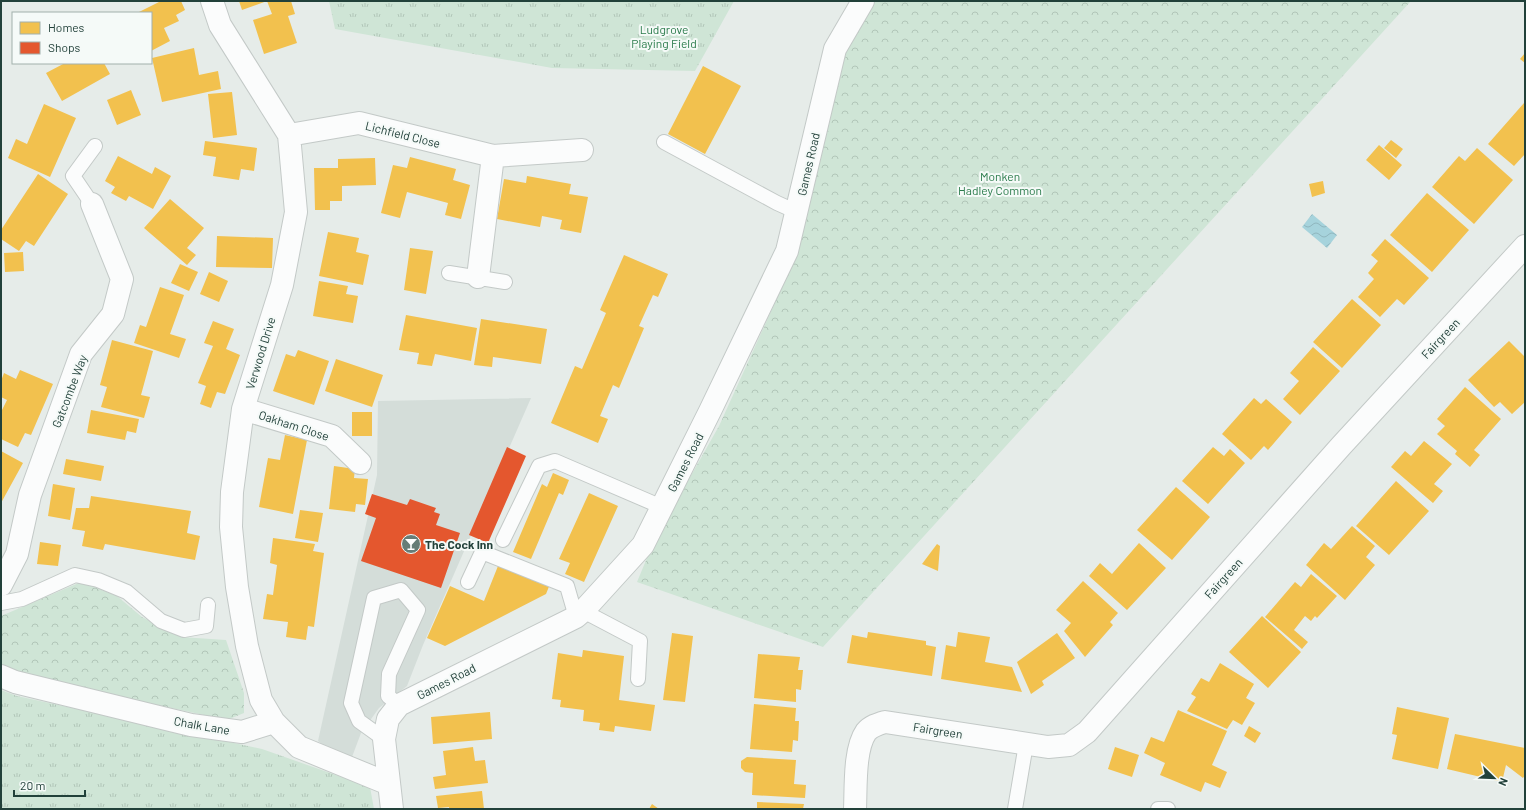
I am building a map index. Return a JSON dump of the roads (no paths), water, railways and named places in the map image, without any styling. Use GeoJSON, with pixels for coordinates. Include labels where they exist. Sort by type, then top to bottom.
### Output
{"type":"FeatureCollection","features":[{"type":"Feature","properties":{"kind":"street","name":"Verwood Drive"},"geometry":{"type":"LineString","coordinates":[[212,1],[220,25],[289,135],[296,212],[282,285],[243,409],[232,492],[231,527],[237,587],[247,646],[261,700],[274,722]]}},
{"type":"Feature","properties":{"kind":"street","name":"Games Road"},"geometry":{"type":"LineString","coordinates":[[392,809],[384,739],[388,719],[399,705],[579,614],[642,545],[710,411],[787,251],[835,49],[863,1]]}},
{"type":"Feature","properties":{"kind":"street","name":"Lichfield Close"},"geometry":{"type":"LineString","coordinates":[[289,135],[359,123],[493,156],[582,150]]}},
{"type":"Feature","properties":{"kind":"street"},"geometry":{"type":"LineString","coordinates":[[478,277],[493,156]]}},
{"type":"Feature","properties":{"kind":"street","name":"Gatcombe Way"},"geometry":{"type":"LineString","coordinates":[[1,585],[17,554],[30,495],[81,354],[113,314],[122,279],[92,204]]}},
{"type":"Feature","properties":{"kind":"street","name":"Fairgreen"},"geometry":{"type":"LineString","coordinates":[[855,809],[860,744],[867,732],[875,725],[885,722],[1048,747],[1069,745],[1088,732],[1341,446],[1525,246]]}},
{"type":"Feature","properties":{"kind":"street","name":"Oakham Close"},"geometry":{"type":"LineString","coordinates":[[243,409],[332,436],[360,463]]}},
{"type":"Feature","properties":{"kind":"street","name":"Chalk Lane"},"geometry":{"type":"LineString","coordinates":[[1,676],[15,682],[191,725],[242,732],[274,722]]}},
{"type":"Feature","properties":{"kind":"street"},"geometry":{"type":"LineString","coordinates":[[274,722],[299,748],[389,784]]}},
{"type":"Feature","properties":{"kind":"lane"},"geometry":{"type":"LineString","coordinates":[[664,142],[777,203],[797,212]]}},
{"type":"Feature","properties":{"kind":"lane"},"geometry":{"type":"LineString","coordinates":[[92,204],[73,176],[95,146]]}},
{"type":"Feature","properties":{"kind":"lane"},"geometry":{"type":"LineString","coordinates":[[449,273],[505,282]]}},
{"type":"Feature","properties":{"kind":"lane"},"geometry":{"type":"LineString","coordinates":[[503,540],[539,466],[555,461],[662,507]]}},
{"type":"Feature","properties":{"kind":"lane"},"geometry":{"type":"LineString","coordinates":[[468,582],[482,552],[567,586],[579,614],[640,641],[638,679]]}},
{"type":"Feature","properties":{"kind":"lane"},"geometry":{"type":"LineString","coordinates":[[1,603],[22,599],[75,575],[98,580],[127,592],[161,621],[184,630],[206,626],[208,605]]}},
{"type":"Feature","properties":{"kind":"lane"},"geometry":{"type":"LineString","coordinates":[[384,739],[359,721],[351,703],[374,598],[401,590],[418,610],[389,674],[388,696],[399,705]]}},
{"type":"Feature","properties":{"kind":"lane"},"geometry":{"type":"LineString","coordinates":[[1015,809],[1026,744]]}},
{"type":"Feature","properties":{"kind":"lane"},"geometry":{"type":"LineString","coordinates":[[1158,809],[1168,809]]}},
{"type":"Feature","properties":{"kind":"water"},"geometry":{"type":"Polygon","coordinates":[[[1312,214],[1337,235],[1327,248],[1302,227],[1312,214]]]}},
{"type":"Feature","properties":{"kind":"place","name":"The Cock Inn"},"geometry":{"type":"Point","coordinates":[411,544]}},
{"type":"Feature","properties":{"kind":"park label","name":"Ludgrove Playing Field"},"geometry":{"type":"Point","coordinates":[664,36]}},
{"type":"Feature","properties":{"kind":"park label","name":"Monken Hadley Common"},"geometry":{"type":"Point","coordinates":[1000,183]}}]}
